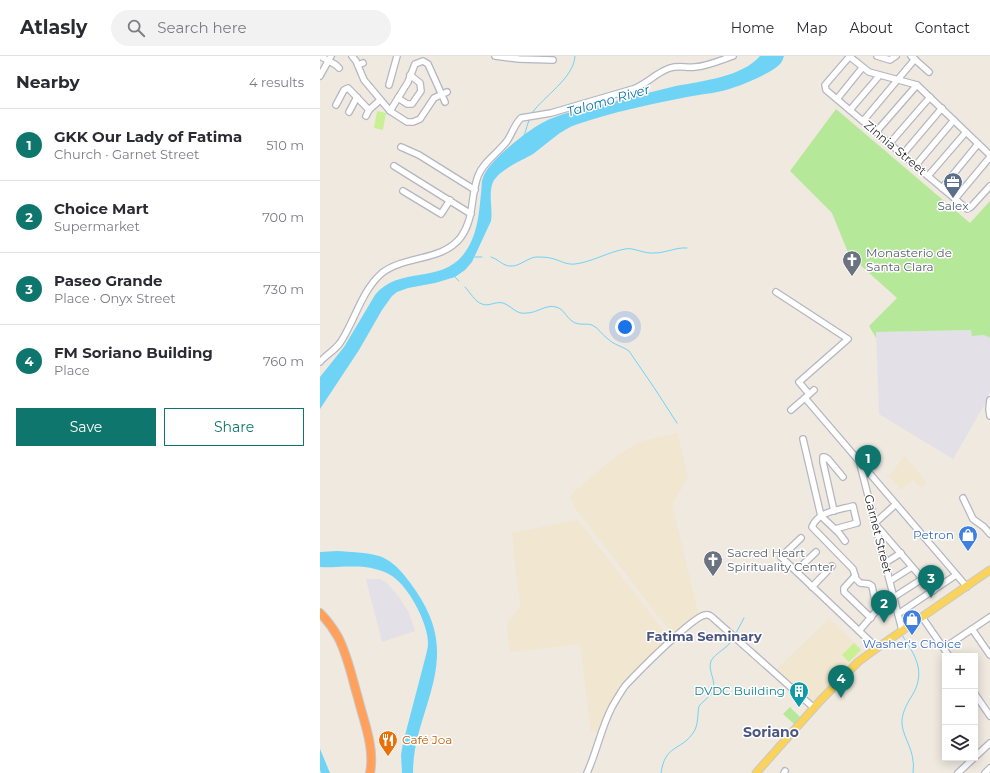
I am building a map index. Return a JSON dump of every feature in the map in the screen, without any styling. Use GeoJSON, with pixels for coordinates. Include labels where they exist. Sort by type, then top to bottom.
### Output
{"type":"FeatureCollection","features":[{"type":"Feature","properties":{"kind":"highway"},"geometry":{"type":"LineString","coordinates":[[320,612],[332,628],[346,655],[369,740],[371,759],[370,773]]}},
{"type":"Feature","properties":{"kind":"main road"},"geometry":{"type":"LineString","coordinates":[[756,773],[850,669],[902,630],[990,570]]}},
{"type":"Feature","properties":{"kind":"street"},"geometry":{"type":"LineString","coordinates":[[320,56],[330,58],[339,68]]}},
{"type":"Feature","properties":{"kind":"street"},"geometry":{"type":"LineString","coordinates":[[352,56],[360,64],[364,80],[380,100],[390,111],[407,122],[416,121],[422,117],[433,100],[444,93]]}},
{"type":"Feature","properties":{"kind":"street"},"geometry":{"type":"LineString","coordinates":[[389,85],[397,56]]}},
{"type":"Feature","properties":{"kind":"street"},"geometry":{"type":"LineString","coordinates":[[495,56],[518,59],[553,60]]}},
{"type":"Feature","properties":{"kind":"street"},"geometry":{"type":"LineString","coordinates":[[320,362],[340,343],[363,299],[378,277],[396,266],[448,249],[461,237],[472,214],[478,175],[483,167],[506,143],[518,120],[526,116],[538,116],[640,87],[655,76],[672,67],[696,67],[733,56]]}},
{"type":"Feature","properties":{"kind":"street"},"geometry":{"type":"LineString","coordinates":[[850,56],[862,68],[869,72],[879,76],[917,85],[990,156],[955,198]]}},
{"type":"Feature","properties":{"kind":"street","name":"Zinnia Street"},"geometry":{"type":"LineString","coordinates":[[850,56],[825,85],[826,90],[966,208],[969,209],[990,186]]}},
{"type":"Feature","properties":{"kind":"street"},"geometry":{"type":"LineString","coordinates":[[877,56],[890,60],[896,56]]}},
{"type":"Feature","properties":{"kind":"street"},"geometry":{"type":"LineString","coordinates":[[320,75],[330,58]]}},
{"type":"Feature","properties":{"kind":"street"},"geometry":{"type":"LineString","coordinates":[[863,121],[899,80],[913,58],[929,72]]}},
{"type":"Feature","properties":{"kind":"street"},"geometry":{"type":"LineString","coordinates":[[390,111],[408,82],[415,64],[423,61],[426,62],[444,93],[445,102]]}},
{"type":"Feature","properties":{"kind":"street"},"geometry":{"type":"LineString","coordinates":[[837,99],[862,68]]}},
{"type":"Feature","properties":{"kind":"street"},"geometry":{"type":"LineString","coordinates":[[398,98],[409,105],[412,104],[421,91],[420,83],[410,75]]}},
{"type":"Feature","properties":{"kind":"street"},"geometry":{"type":"LineString","coordinates":[[850,110],[879,76]]}},
{"type":"Feature","properties":{"kind":"street"},"geometry":{"type":"LineString","coordinates":[[876,132],[917,85]]}},
{"type":"Feature","properties":{"kind":"street"},"geometry":{"type":"LineString","coordinates":[[336,105],[346,88],[350,89],[357,97],[367,113],[380,100]]}},
{"type":"Feature","properties":{"kind":"street"},"geometry":{"type":"LineString","coordinates":[[349,112],[357,97]]}},
{"type":"Feature","properties":{"kind":"street"},"geometry":{"type":"LineString","coordinates":[[890,143],[930,97]]}},
{"type":"Feature","properties":{"kind":"street"},"geometry":{"type":"LineString","coordinates":[[903,154],[942,108]]}},
{"type":"Feature","properties":{"kind":"street"},"geometry":{"type":"LineString","coordinates":[[916,165],[954,120]]}},
{"type":"Feature","properties":{"kind":"street"},"geometry":{"type":"LineString","coordinates":[[928,176],[966,132]]}},
{"type":"Feature","properties":{"kind":"street"},"geometry":{"type":"LineString","coordinates":[[942,188],[978,144]]}},
{"type":"Feature","properties":{"kind":"street"},"geometry":{"type":"LineString","coordinates":[[402,147],[419,155],[475,190]]}},
{"type":"Feature","properties":{"kind":"street"},"geometry":{"type":"LineString","coordinates":[[394,166],[472,214]]}},
{"type":"Feature","properties":{"kind":"street"},"geometry":{"type":"LineString","coordinates":[[403,192],[441,214],[450,200]]}},
{"type":"Feature","properties":{"kind":"street"},"geometry":{"type":"LineString","coordinates":[[776,292],[848,339],[799,382],[807,396],[860,462],[966,587]]}},
{"type":"Feature","properties":{"kind":"street"},"geometry":{"type":"LineString","coordinates":[[791,410],[814,390]]}},
{"type":"Feature","properties":{"kind":"street"},"geometry":{"type":"LineString","coordinates":[[990,400],[988,409],[990,416]]}},
{"type":"Feature","properties":{"kind":"street"},"geometry":{"type":"LineString","coordinates":[[803,439],[821,516],[845,541]]}},
{"type":"Feature","properties":{"kind":"street"},"geometry":{"type":"LineString","coordinates":[[834,511],[823,458],[825,457],[828,459],[843,477]]}},
{"type":"Feature","properties":{"kind":"street","name":"Garnet Street"},"geometry":{"type":"LineString","coordinates":[[860,462],[902,630]]}},
{"type":"Feature","properties":{"kind":"street"},"geometry":{"type":"LineString","coordinates":[[963,498],[973,519],[984,527],[990,534]]}},
{"type":"Feature","properties":{"kind":"street"},"geometry":{"type":"LineString","coordinates":[[896,504],[875,524],[933,591]]}},
{"type":"Feature","properties":{"kind":"street"},"geometry":{"type":"LineString","coordinates":[[835,529],[857,523],[853,506],[821,516],[813,525],[813,528],[853,569],[855,576],[860,583],[869,584],[872,586],[878,608],[859,631]]}},
{"type":"Feature","properties":{"kind":"street"},"geometry":{"type":"LineString","coordinates":[[801,538],[781,557],[877,648]]}},
{"type":"Feature","properties":{"kind":"street"},"geometry":{"type":"LineString","coordinates":[[796,571],[816,552]]}},
{"type":"Feature","properties":{"kind":"street"},"geometry":{"type":"LineString","coordinates":[[886,564],[901,554]]}},
{"type":"Feature","properties":{"kind":"street"},"geometry":{"type":"LineString","coordinates":[[812,586],[832,566]]}},
{"type":"Feature","properties":{"kind":"street"},"geometry":{"type":"LineString","coordinates":[[890,581],[912,567]]}},
{"type":"Feature","properties":{"kind":"street"},"geometry":{"type":"LineString","coordinates":[[898,614],[956,575]]}},
{"type":"Feature","properties":{"kind":"street"},"geometry":{"type":"LineString","coordinates":[[855,576],[844,588],[844,592],[871,618]]}},
{"type":"Feature","properties":{"kind":"street"},"geometry":{"type":"LineString","coordinates":[[894,597],[922,579]]}},
{"type":"Feature","properties":{"kind":"street"},"geometry":{"type":"LineString","coordinates":[[587,773],[606,719],[625,686],[673,639],[704,615],[713,618],[814,708]]}},
{"type":"Feature","properties":{"kind":"street"},"geometry":{"type":"LineString","coordinates":[[922,617],[947,653]]}},
{"type":"Feature","properties":{"kind":"street"},"geometry":{"type":"LineString","coordinates":[[944,648],[990,617]]}},
{"type":"Feature","properties":{"kind":"street"},"geometry":{"type":"LineString","coordinates":[[972,629],[990,654]]}},
{"type":"Feature","properties":{"kind":"street"},"geometry":{"type":"LineString","coordinates":[[978,698],[990,716]]}},
{"type":"Feature","properties":{"kind":"street"},"geometry":{"type":"LineString","coordinates":[[978,755],[990,743]]}},
{"type":"Feature","properties":{"kind":"street"},"geometry":{"type":"LineString","coordinates":[[958,773],[972,761]]}},
{"type":"Feature","properties":{"kind":"street"},"geometry":{"type":"LineString","coordinates":[[985,773],[990,768]]}},
{"type":"Feature","properties":{"kind":"shaded area"},"geometry":{"type":"Polygon","coordinates":[[[972,330],[972,336],[984,335],[990,338],[990,391],[985,404],[953,459],[879,414],[876,332],[972,330]]]}},
{"type":"Feature","properties":{"kind":"shaded area"},"geometry":{"type":"Polygon","coordinates":[[[677,433],[688,478],[672,504],[698,613],[673,635],[573,505],[570,497],[614,458],[631,447],[642,441],[677,433]]]}},
{"type":"Feature","properties":{"kind":"shaded area"},"geometry":{"type":"Polygon","coordinates":[[[905,456],[927,483],[921,488],[913,480],[901,490],[889,476],[905,456]]]}},
{"type":"Feature","properties":{"kind":"shaded area"},"geometry":{"type":"Polygon","coordinates":[[[578,520],[670,639],[621,684],[598,732],[591,732],[580,644],[510,652],[507,623],[520,607],[512,533],[578,520]]]}},
{"type":"Feature","properties":{"kind":"shaded area"},"geometry":{"type":"Polygon","coordinates":[[[366,579],[380,579],[387,583],[399,597],[409,613],[415,631],[382,642],[366,579]]]}},
{"type":"Feature","properties":{"kind":"shaded area"},"geometry":{"type":"Polygon","coordinates":[[[829,619],[864,651],[844,669],[813,703],[777,669],[829,619]]]}},
{"type":"Feature","properties":{"kind":"green space"},"geometry":{"type":"Polygon","coordinates":[[[836,109],[970,223],[990,201],[990,338],[984,335],[972,336],[971,330],[876,332],[876,338],[869,326],[897,298],[849,255],[832,213],[790,171],[836,109]]]}},
{"type":"Feature","properties":{"kind":"green space"},"geometry":{"type":"Polygon","coordinates":[[[377,111],[386,113],[383,130],[374,128],[377,111]]]}},
{"type":"Feature","properties":{"kind":"green space"},"geometry":{"type":"Polygon","coordinates":[[[854,643],[861,650],[849,662],[842,655],[854,643]]]}},
{"type":"Feature","properties":{"kind":"green space"},"geometry":{"type":"Polygon","coordinates":[[[790,707],[800,717],[794,724],[783,714],[790,707]]]}},
{"type":"Feature","properties":{"kind":"water"},"geometry":{"type":"Polygon","coordinates":[[[760,56],[784,56],[781,63],[771,71],[752,81],[729,89],[632,109],[572,126],[560,133],[533,154],[511,166],[496,177],[492,187],[491,221],[472,262],[465,270],[455,277],[435,283],[408,288],[397,292],[392,296],[320,409],[320,377],[344,347],[375,295],[384,286],[395,281],[407,277],[431,273],[454,264],[463,255],[474,234],[483,178],[486,171],[508,148],[535,127],[556,117],[570,112],[666,88],[721,77],[743,69],[760,56]]]}},
{"type":"Feature","properties":{"kind":"water"},"geometry":{"type":"Polygon","coordinates":[[[320,552],[358,552],[385,558],[405,576],[425,606],[431,620],[437,646],[437,660],[432,689],[419,730],[413,764],[413,773],[402,773],[401,755],[428,643],[422,618],[408,592],[390,574],[378,570],[355,566],[320,567],[320,552]]]}},
{"type":"Feature","properties":{"kind":"water"},"geometry":{"type":"Polygon","coordinates":[[[320,749],[330,773],[321,773],[320,749]]]}},
{"type":"Feature","properties":{"kind":"waterway"},"geometry":{"type":"LineString","coordinates":[[532,113],[570,72],[575,56]]}},
{"type":"Feature","properties":{"kind":"waterway"},"geometry":{"type":"LineString","coordinates":[[524,136],[529,120]]}},
{"type":"Feature","properties":{"kind":"waterway"},"geometry":{"type":"LineString","coordinates":[[491,257],[505,265],[510,266],[517,265],[536,257],[550,258],[572,264],[581,263],[625,249],[654,253],[687,248]]}},
{"type":"Feature","properties":{"kind":"waterway"},"geometry":{"type":"LineString","coordinates":[[475,257],[482,257]]}},
{"type":"Feature","properties":{"kind":"waterway"},"geometry":{"type":"LineString","coordinates":[[455,277],[459,281]]}},
{"type":"Feature","properties":{"kind":"waterway"},"geometry":{"type":"LineString","coordinates":[[465,287],[479,303],[485,305],[503,303],[520,313],[531,313],[552,306],[561,309],[574,323],[590,324],[594,326],[610,341],[629,351],[677,423]]}},
{"type":"Feature","properties":{"kind":"waterway"},"geometry":{"type":"LineString","coordinates":[[735,635],[744,618]]}},
{"type":"Feature","properties":{"kind":"waterway"},"geometry":{"type":"LineString","coordinates":[[902,635],[915,656],[919,670],[917,686],[905,709],[902,720],[903,730],[911,750],[913,773]]}},
{"type":"Feature","properties":{"kind":"waterway"},"geometry":{"type":"LineString","coordinates":[[661,773],[666,757],[670,752],[684,743],[695,730],[699,706],[709,696],[714,688],[710,669],[711,661],[728,646],[733,639]]}},
{"type":"Feature","properties":{"kind":"place","name":"Salex"},"geometry":{"type":"Point","coordinates":[953,199]}},
{"type":"Feature","properties":{"kind":"place","name":"Monasterio de Santa Clara"},"geometry":{"type":"Point","coordinates":[852,277]}},
{"type":"Feature","properties":{"kind":"place","name":"GKK Our Lady of Fatima"},"geometry":{"type":"Point","coordinates":[868,478]}},
{"type":"Feature","properties":{"kind":"place","name":"Petron"},"geometry":{"type":"Point","coordinates":[968,552]}},
{"type":"Feature","properties":{"kind":"place","name":"Sacred Heart Spirituality Center"},"geometry":{"type":"Point","coordinates":[713,577]}},
{"type":"Feature","properties":{"kind":"place","name":"Paseo Grande"},"geometry":{"type":"Point","coordinates":[931,598]}},
{"type":"Feature","properties":{"kind":"place","name":"Choice Mart"},"geometry":{"type":"Point","coordinates":[884,623]}},
{"type":"Feature","properties":{"kind":"place","name":"Washer's Choice"},"geometry":{"type":"Point","coordinates":[912,636]}},
{"type":"Feature","properties":{"kind":"place","name":"FM Soriano Building"},"geometry":{"type":"Point","coordinates":[841,698]}},
{"type":"Feature","properties":{"kind":"place","name":"DVDC Building"},"geometry":{"type":"Point","coordinates":[799,708]}},
{"type":"Feature","properties":{"kind":"place","name":"Café Joa"},"geometry":{"type":"Point","coordinates":[388,757]}},
{"type":"Feature","properties":{"kind":"district","name":"Fatima Seminary"},"geometry":{"type":"Point","coordinates":[704,636]}},
{"type":"Feature","properties":{"kind":"district","name":"Soriano"},"geometry":{"type":"Point","coordinates":[771,732]}},
{"type":"Feature","properties":{"kind":"water label","name":"Talomo River"},"geometry":{"type":"Point","coordinates":[608,100]}}]}
